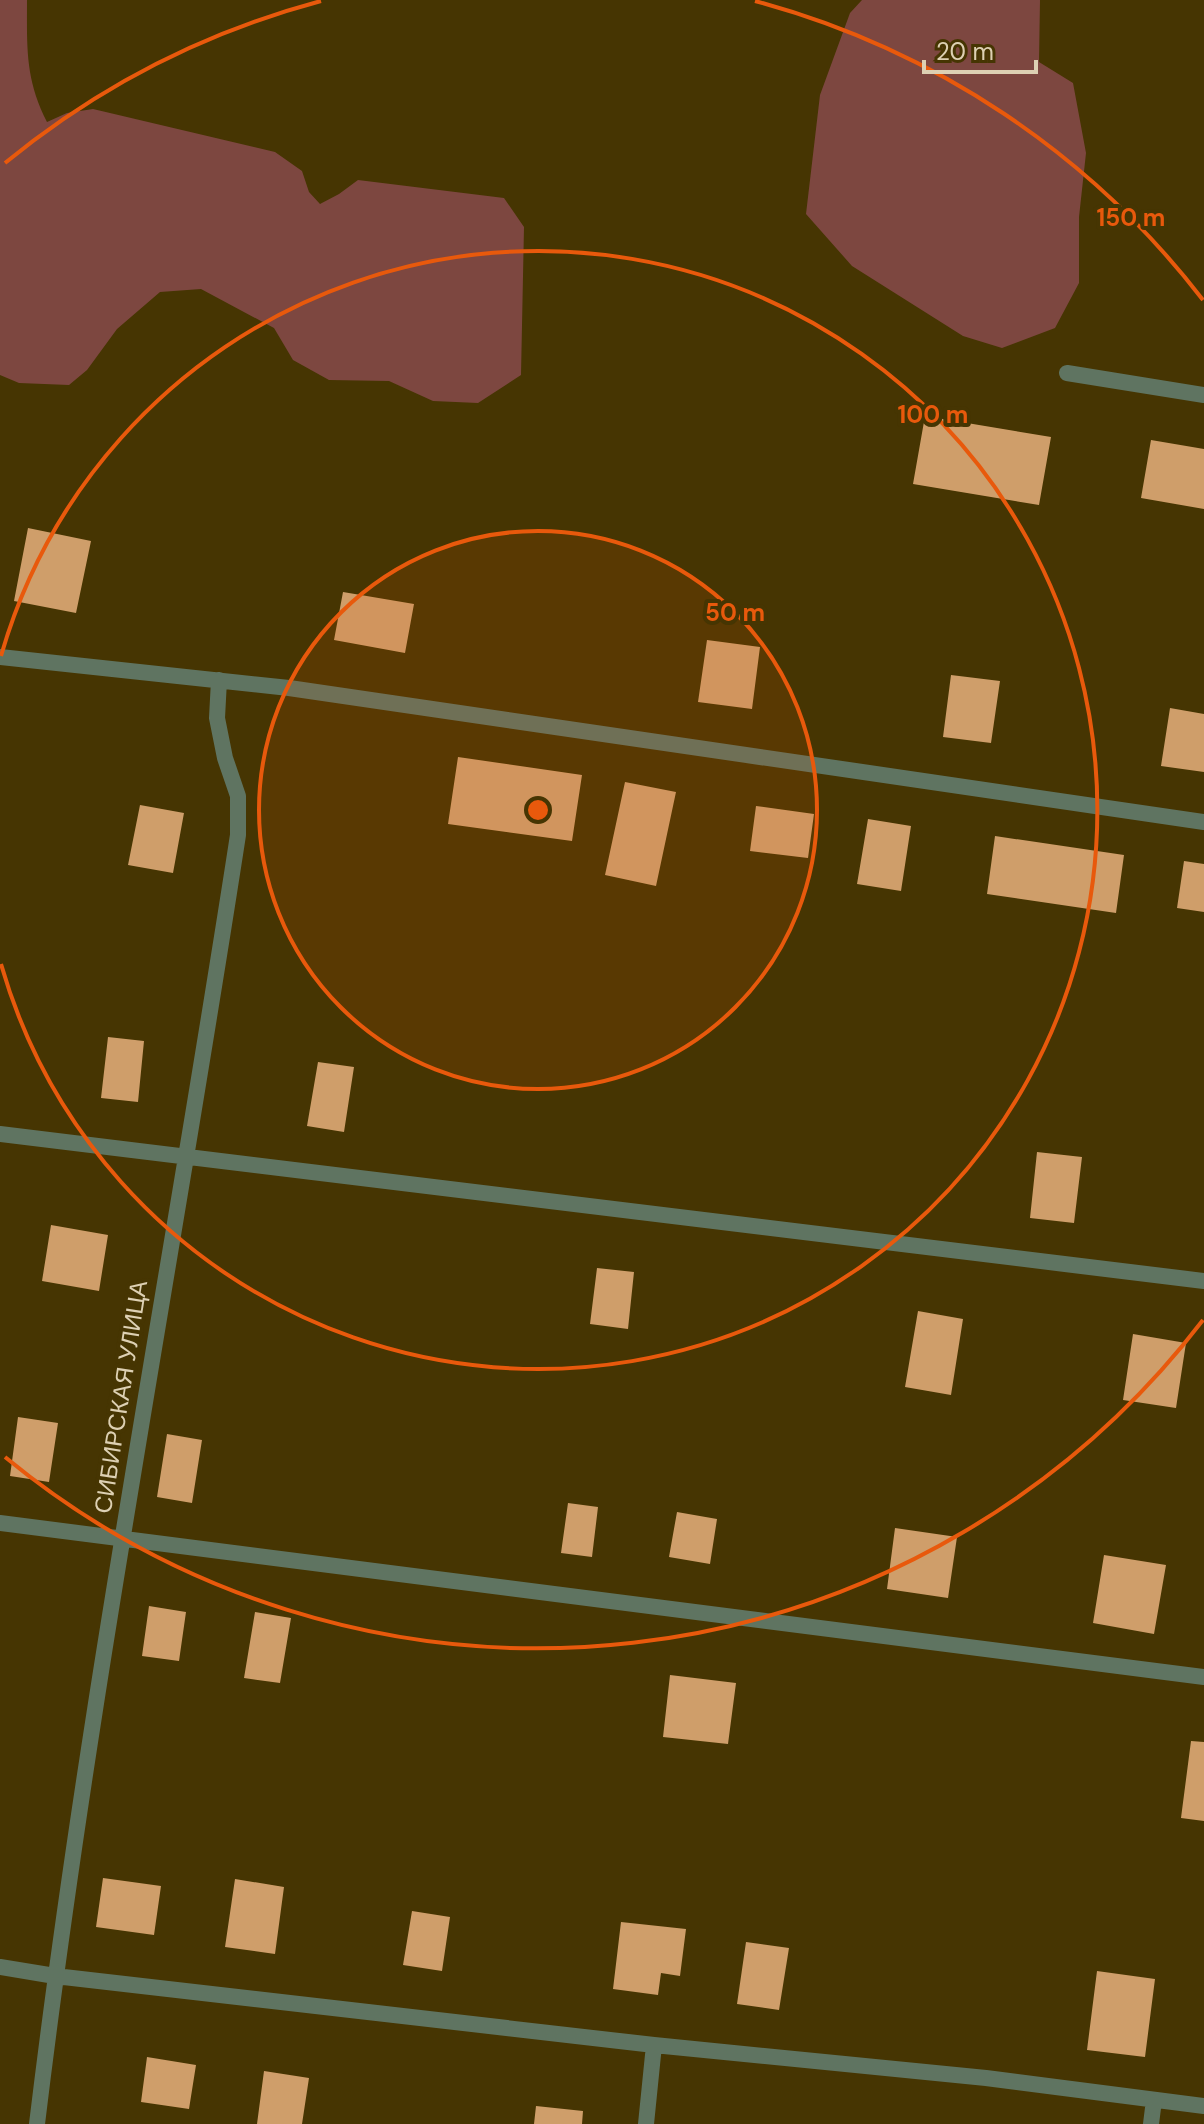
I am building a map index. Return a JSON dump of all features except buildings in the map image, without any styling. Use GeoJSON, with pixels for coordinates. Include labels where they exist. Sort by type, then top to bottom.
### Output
{"type":"FeatureCollection","features":[{"type":"Feature","properties":{"kind":"street"},"geometry":{"type":"LineString","coordinates":[[1067,373],[1204,395]]}},
{"type":"Feature","properties":{"kind":"street"},"geometry":{"type":"LineString","coordinates":[[0,657],[304,690],[1204,822]]}},
{"type":"Feature","properties":{"kind":"street","name":"СИБИРСКАЯ УЛИЦА"},"geometry":{"type":"LineString","coordinates":[[37,2124],[55,1976],[122,1538],[238,835],[238,796],[225,758],[217,718],[219,680]]}},
{"type":"Feature","properties":{"kind":"street"},"geometry":{"type":"LineString","coordinates":[[0,1134],[1204,1281]]}},
{"type":"Feature","properties":{"kind":"street"},"geometry":{"type":"LineString","coordinates":[[0,1523],[1204,1677]]}},
{"type":"Feature","properties":{"kind":"street"},"geometry":{"type":"LineString","coordinates":[[0,1967],[55,1976],[654,2045],[986,2078],[1204,2106]]}},
{"type":"Feature","properties":{"kind":"street"},"geometry":{"type":"LineString","coordinates":[[646,2124],[654,2045]]}},
{"type":"Feature","properties":{"kind":"street"},"geometry":{"type":"LineString","coordinates":[[1151,2124],[1154,2100]]}},
{"type":"Feature","properties":{"kind":"shaded area"},"geometry":{"type":"Polygon","coordinates":[[[0,0],[27,0],[31,77],[47,122],[67,113],[93,109],[275,152],[302,171],[309,192],[320,204],[358,180],[504,198],[524,227],[521,375],[478,403],[433,401],[389,381],[329,380],[293,360],[274,328],[201,289],[160,292],[117,329],[87,370],[69,385],[19,383],[0,375],[0,0]]]}},
{"type":"Feature","properties":{"kind":"shaded area"},"geometry":{"type":"Polygon","coordinates":[[[862,0],[1040,0],[1039,62],[1073,83],[1086,153],[1079,217],[1079,283],[1055,328],[1002,348],[963,336],[852,266],[806,214],[820,95],[850,13],[862,0]]]}}]}
